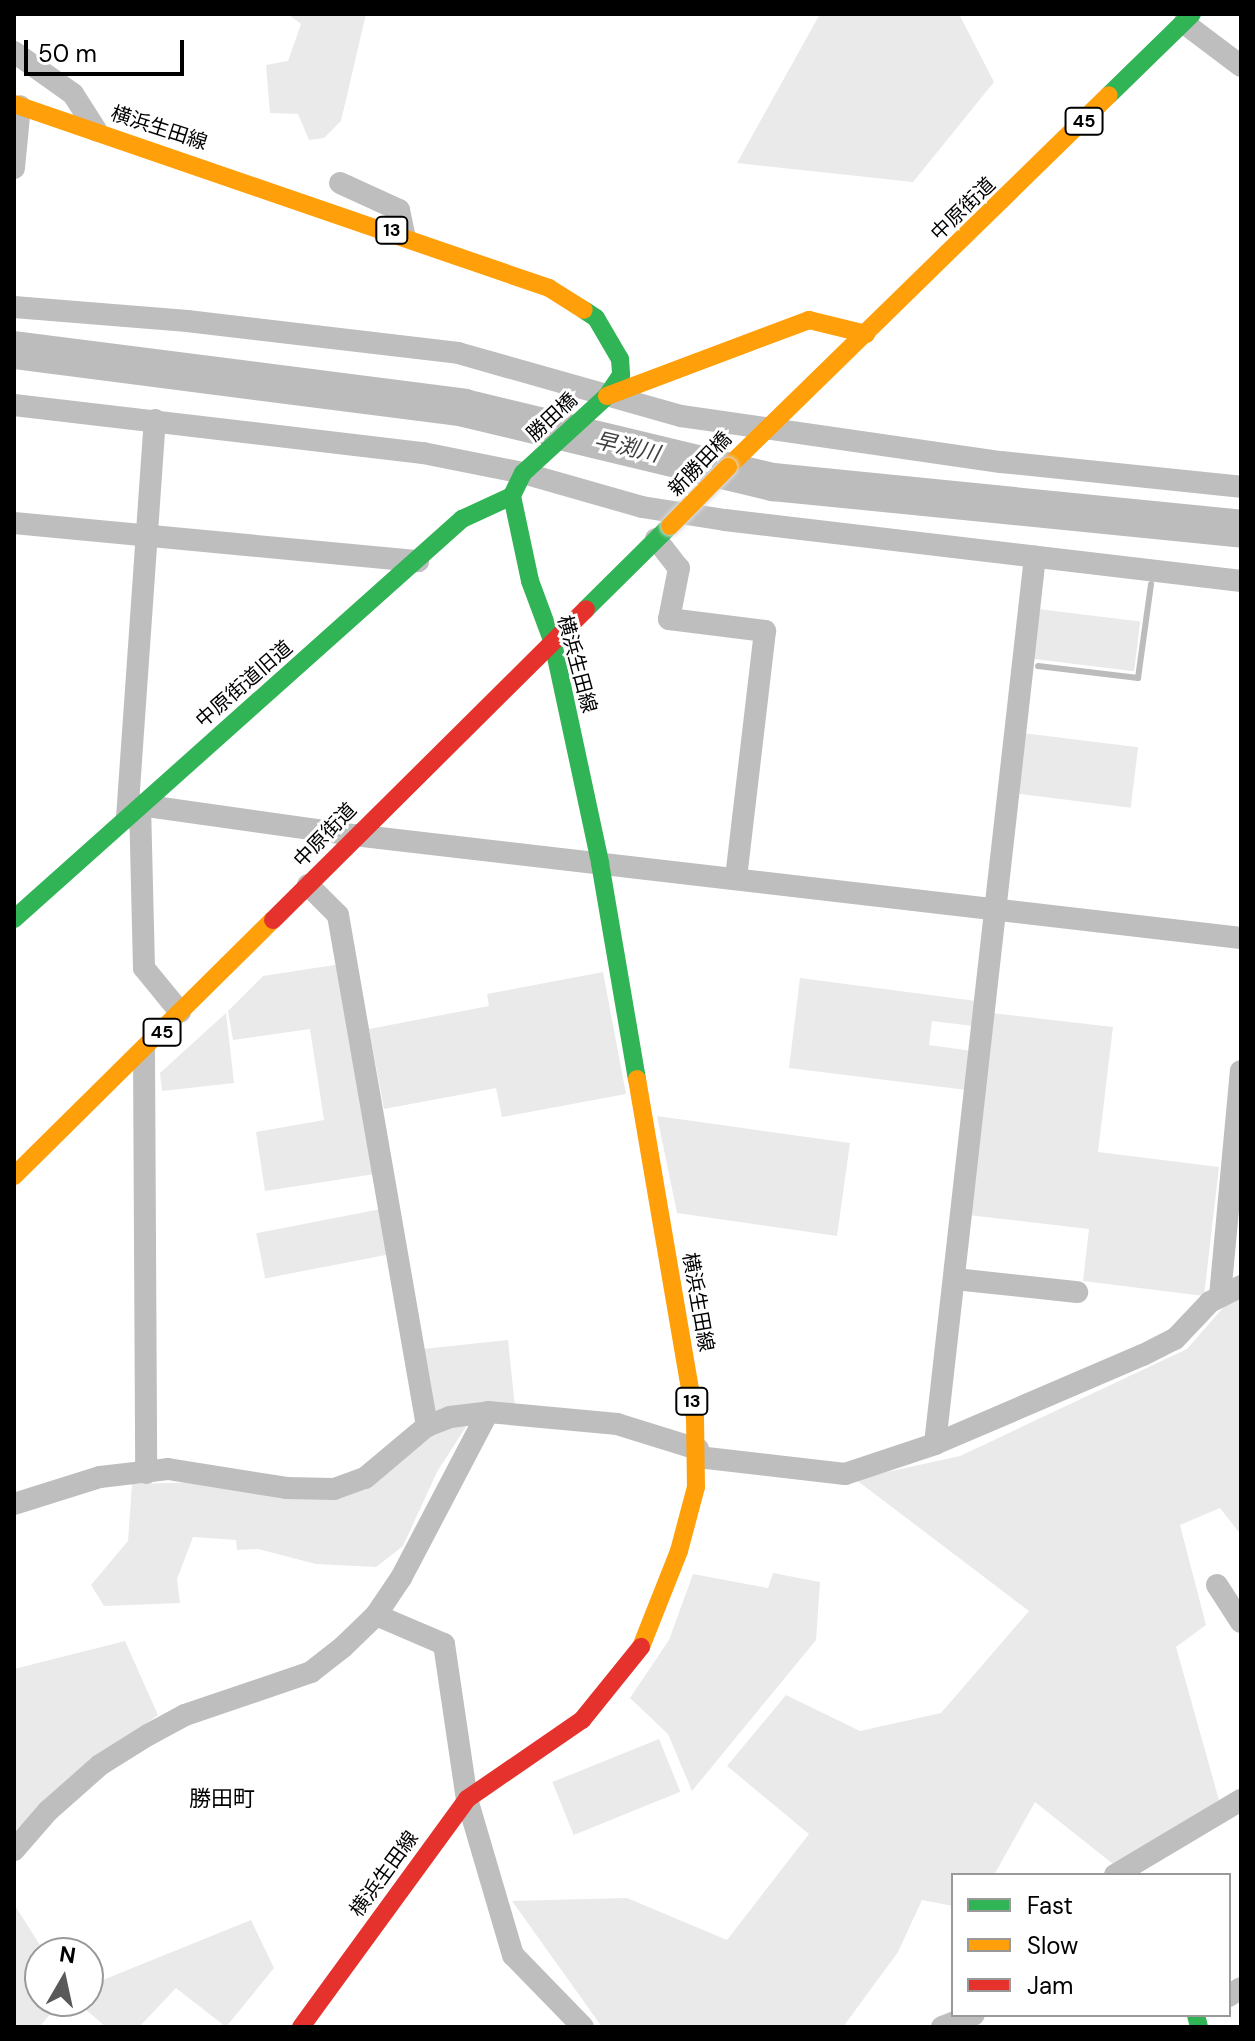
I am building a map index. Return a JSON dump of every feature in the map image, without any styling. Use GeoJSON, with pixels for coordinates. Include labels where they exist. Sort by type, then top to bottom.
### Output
{"type":"FeatureCollection","features":[{"type":"Feature","properties":{"kind":"main road","name":"中原街道"},"geometry":{"type":"LineString","coordinates":[[765,430],[1188,18]]}},
{"type":"Feature","properties":{"kind":"main road","name":"横浜生田線"},"geometry":{"type":"LineString","coordinates":[[17,105],[404,234],[549,288],[596,318],[620,359],[621,375],[603,400]]}},
{"type":"Feature","properties":{"kind":"main road"},"geometry":{"type":"LineString","coordinates":[[603,400],[809,320],[866,334]]}},
{"type":"Feature","properties":{"kind":"main road","name":"勝田橋"},"geometry":{"type":"LineString","coordinates":[[529,468],[603,400]]}},
{"type":"Feature","properties":{"kind":"main road","name":"新勝田橋"},"geometry":{"type":"LineString","coordinates":[[663,532],[765,430]]}},
{"type":"Feature","properties":{"kind":"main road","name":"13"},"geometry":{"type":"LineString","coordinates":[[512,496],[529,468]]}},
{"type":"Feature","properties":{"kind":"main road","name":"横浜生田線"},"geometry":{"type":"LineString","coordinates":[[301,2027],[467,1799],[582,1720],[639,1651],[679,1551],[698,1453],[600,863],[553,643],[530,581],[512,496]]}},
{"type":"Feature","properties":{"kind":"main road","name":"中原街道旧道"},"geometry":{"type":"LineString","coordinates":[[14,919],[462,519],[512,496]]}},
{"type":"Feature","properties":{"kind":"main road","name":"中原街道"},"geometry":{"type":"LineString","coordinates":[[14,1176],[144,1051],[354,835],[663,532]]}},
{"type":"Feature","properties":{"kind":"street"},"geometry":{"type":"LineString","coordinates":[[1188,18],[1241,66]]}},
{"type":"Feature","properties":{"kind":"street"},"geometry":{"type":"LineString","coordinates":[[14,52],[73,94],[96,130]]}},
{"type":"Feature","properties":{"kind":"street"},"geometry":{"type":"LineString","coordinates":[[14,168],[17,105]]}},
{"type":"Feature","properties":{"kind":"street"},"geometry":{"type":"LineString","coordinates":[[340,183],[399,210],[404,234]]}},
{"type":"Feature","properties":{"kind":"street"},"geometry":{"type":"LineString","coordinates":[[14,307],[187,321],[458,353],[603,400],[681,416],[1001,462],[1241,487]]}},
{"type":"Feature","properties":{"kind":"street"},"geometry":{"type":"LineString","coordinates":[[14,405],[341,440],[529,468],[642,507],[1241,581]]}},
{"type":"Feature","properties":{"kind":"street"},"geometry":{"type":"LineString","coordinates":[[155,420],[133,812],[144,968],[180,1012]]}},
{"type":"Feature","properties":{"kind":"street"},"geometry":{"type":"LineString","coordinates":[[14,523],[418,561]]}},
{"type":"Feature","properties":{"kind":"street"},"geometry":{"type":"LineString","coordinates":[[663,532],[679,568],[669,619],[765,631],[736,878]]}},
{"type":"Feature","properties":{"kind":"street"},"geometry":{"type":"LineString","coordinates":[[935,1444],[1035,557]]}},
{"type":"Feature","properties":{"kind":"street"},"geometry":{"type":"LineString","coordinates":[[133,812],[736,878],[1241,938]]}},
{"type":"Feature","properties":{"kind":"street"},"geometry":{"type":"LineString","coordinates":[[308,885],[338,915],[427,1426]]}},
{"type":"Feature","properties":{"kind":"street"},"geometry":{"type":"LineString","coordinates":[[144,1051],[146,1473]]}},
{"type":"Feature","properties":{"kind":"street"},"geometry":{"type":"LineString","coordinates":[[1220,1296],[1241,1071]]}},
{"type":"Feature","properties":{"kind":"street"},"geometry":{"type":"LineString","coordinates":[[955,1279],[1077,1292]]}},
{"type":"Feature","properties":{"kind":"street"},"geometry":{"type":"LineString","coordinates":[[14,1504],[100,1477],[146,1473],[207,1472],[286,1488],[334,1489],[365,1478],[427,1426],[450,1417],[488,1412],[617,1424],[698,1453],[845,1474],[935,1444],[1175,1339],[1220,1296],[1241,1286]]}},
{"type":"Feature","properties":{"kind":"street"},"geometry":{"type":"LineString","coordinates":[[14,1850],[48,1811],[100,1765],[185,1715],[311,1672],[376,1615],[421,1543],[488,1412]]}},
{"type":"Feature","properties":{"kind":"street"},"geometry":{"type":"LineString","coordinates":[[1217,1585],[1241,1622]]}},
{"type":"Feature","properties":{"kind":"street"},"geometry":{"type":"LineString","coordinates":[[376,1615],[444,1644],[467,1799],[513,1955],[583,2027]]}},
{"type":"Feature","properties":{"kind":"street"},"geometry":{"type":"LineString","coordinates":[[1118,1873],[1241,1800]]}},
{"type":"Feature","properties":{"kind":"shaded area"},"geometry":{"type":"Polygon","coordinates":[[[288,14],[366,14],[341,121],[324,138],[309,140],[298,114],[270,113],[266,65],[288,61],[301,24],[288,14]]]}},
{"type":"Feature","properties":{"kind":"shaded area"},"geometry":{"type":"Polygon","coordinates":[[[820,14],[959,14],[994,82],[913,182],[737,163],[820,14]]]}},
{"type":"Feature","properties":{"kind":"shaded area"},"geometry":{"type":"Polygon","coordinates":[[[1038,609],[1140,622],[1134,671],[1032,659],[1038,609]]]}},
{"type":"Feature","properties":{"kind":"shaded area"},"geometry":{"type":"Polygon","coordinates":[[[1023,733],[1138,747],[1131,808],[1016,794],[1023,733]]]}},
{"type":"Feature","properties":{"kind":"shaded area"},"geometry":{"type":"Polygon","coordinates":[[[341,964],[375,1174],[265,1191],[256,1132],[324,1120],[310,1029],[233,1040],[228,1011],[263,976],[341,964]]]}},
{"type":"Feature","properties":{"kind":"shaded area"},"geometry":{"type":"Polygon","coordinates":[[[603,972],[626,1094],[502,1117],[496,1088],[384,1109],[369,1029],[489,1006],[487,994],[603,972]]]}},
{"type":"Feature","properties":{"kind":"shaded area"},"geometry":{"type":"Polygon","coordinates":[[[800,978],[976,1001],[973,1026],[932,1021],[929,1045],[972,1051],[967,1090],[789,1068],[800,978]]]}},
{"type":"Feature","properties":{"kind":"shaded area"},"geometry":{"type":"Polygon","coordinates":[[[226,1013],[234,1083],[162,1091],[160,1073],[226,1013]]]}},
{"type":"Feature","properties":{"kind":"shaded area"},"geometry":{"type":"Polygon","coordinates":[[[992,1013],[1113,1027],[1098,1152],[1219,1167],[1204,1296],[1083,1281],[1089,1229],[968,1215],[992,1013]]]}},
{"type":"Feature","properties":{"kind":"shaded area"},"geometry":{"type":"Polygon","coordinates":[[[657,1116],[850,1143],[837,1236],[677,1213],[657,1116]]]}},
{"type":"Feature","properties":{"kind":"shaded area"},"geometry":{"type":"Polygon","coordinates":[[[381,1209],[390,1254],[265,1278],[256,1233],[381,1209]]]}},
{"type":"Feature","properties":{"kind":"shaded area"},"geometry":{"type":"Polygon","coordinates":[[[1241,1299],[1241,1535],[1220,1508],[1180,1525],[1206,1625],[1176,1647],[1219,1800],[1118,1868],[1035,1802],[995,1873],[951,1873],[951,1906],[922,1900],[898,1952],[843,2027],[602,2027],[512,1901],[627,1898],[727,1940],[809,1834],[727,1766],[786,1695],[860,1731],[941,1713],[1029,1611],[855,1479],[960,1456],[1187,1349],[1229,1301],[1241,1299]]]}},
{"type":"Feature","properties":{"kind":"shaded area"},"geometry":{"type":"Polygon","coordinates":[[[508,1340],[515,1405],[427,1414],[420,1349],[508,1340]]]}},
{"type":"Feature","properties":{"kind":"shaded area"},"geometry":{"type":"Polygon","coordinates":[[[469,1422],[437,1472],[403,1546],[376,1567],[316,1564],[258,1549],[237,1550],[236,1540],[193,1537],[177,1579],[180,1603],[104,1606],[91,1585],[128,1541],[132,1484],[382,1477],[439,1431],[469,1422]]]}},
{"type":"Feature","properties":{"kind":"shaded area"},"geometry":{"type":"Polygon","coordinates":[[[773,1573],[820,1582],[816,1640],[692,1791],[668,1734],[630,1698],[669,1640],[693,1574],[768,1588],[773,1573]]]}},
{"type":"Feature","properties":{"kind":"shaded area"},"geometry":{"type":"Polygon","coordinates":[[[125,1641],[158,1715],[70,1777],[14,1832],[14,1669],[125,1641]]]}},
{"type":"Feature","properties":{"kind":"shaded area"},"geometry":{"type":"Polygon","coordinates":[[[659,1739],[680,1792],[574,1835],[552,1782],[659,1739]]]}},
{"type":"Feature","properties":{"kind":"shaded area"},"geometry":{"type":"Polygon","coordinates":[[[14,1904],[35,1937],[24,1937],[24,2017],[48,2017],[39,2027],[14,2027],[14,1904]]]}},
{"type":"Feature","properties":{"kind":"shaded area"},"geometry":{"type":"Polygon","coordinates":[[[251,1920],[274,1968],[226,2027],[176,1988],[139,2027],[106,2027],[94,2017],[104,2017],[104,1980],[251,1920]]]}},
{"type":"Feature","properties":{"kind":"waterway","name":"早渕川"},"geometry":{"type":"LineString","coordinates":[[14,350],[464,408],[773,482],[1241,529]]}},
{"type":"Feature","properties":{"kind":"waterway"},"geometry":{"type":"LineString","coordinates":[[1038,666],[1138,678],[1151,584]]}},
{"type":"Feature","properties":{"kind":"traffic: fast"},"geometry":{"type":"LineString","coordinates":[[1109,95],[1192,14]]}},
{"type":"Feature","properties":{"kind":"traffic: fast"},"geometry":{"type":"LineString","coordinates":[[584,310],[596,318],[620,359],[621,375],[607,396],[523,473],[512,496],[530,581],[553,643],[600,863],[637,1079]]}},
{"type":"Feature","properties":{"kind":"traffic: fast"},"geometry":{"type":"LineString","coordinates":[[14,919],[462,519],[512,496]]}},
{"type":"Feature","properties":{"kind":"traffic: fast"},"geometry":{"type":"LineString","coordinates":[[586,609],[670,526]]}},
{"type":"Feature","properties":{"kind":"traffic: fast"},"geometry":{"type":"LineString","coordinates":[[1196,2017],[1199,2027]]}},
{"type":"Feature","properties":{"kind":"traffic: slow"},"geometry":{"type":"LineString","coordinates":[[728,467],[1109,95]]}},
{"type":"Feature","properties":{"kind":"traffic: slow"},"geometry":{"type":"LineString","coordinates":[[14,104],[549,288],[584,310]]}},
{"type":"Feature","properties":{"kind":"traffic: slow"},"geometry":{"type":"LineString","coordinates":[[607,396],[809,320],[866,334]]}},
{"type":"Feature","properties":{"kind":"traffic: slow"},"geometry":{"type":"LineString","coordinates":[[670,526],[728,467]]}},
{"type":"Feature","properties":{"kind":"traffic: slow"},"geometry":{"type":"LineString","coordinates":[[14,1176],[273,920]]}},
{"type":"Feature","properties":{"kind":"traffic: slow"},"geometry":{"type":"LineString","coordinates":[[637,1079],[695,1417],[696,1487],[679,1551],[641,1647]]}},
{"type":"Feature","properties":{"kind":"traffic: jam"},"geometry":{"type":"LineString","coordinates":[[273,920],[586,609]]}},
{"type":"Feature","properties":{"kind":"traffic: jam"},"geometry":{"type":"LineString","coordinates":[[301,2027],[467,1799],[582,1720],[641,1647]]}},
{"type":"Feature","properties":{"kind":"district","name":"勝田町"},"geometry":{"type":"Point","coordinates":[222,1799]}}]}
